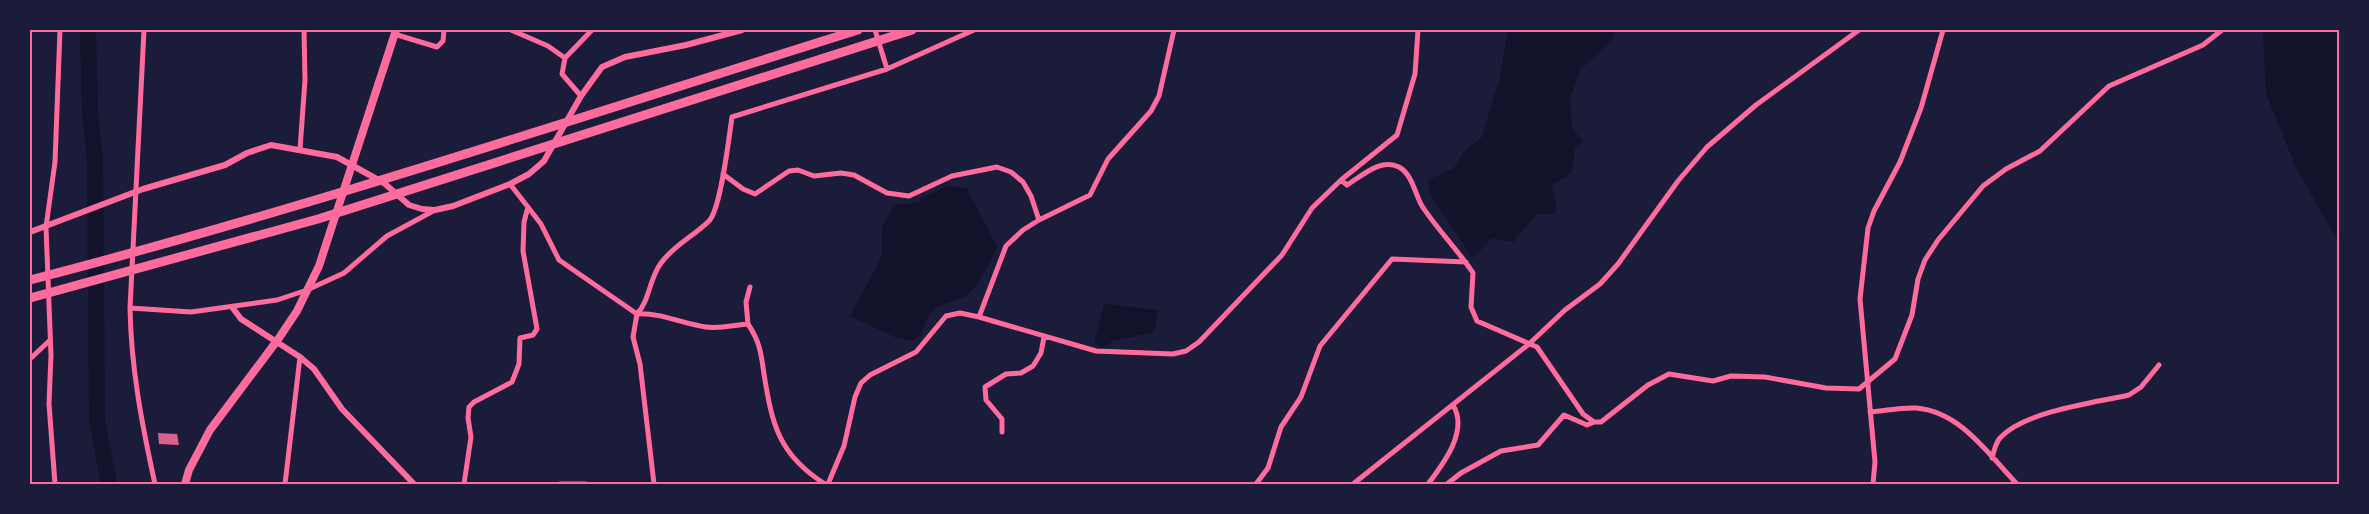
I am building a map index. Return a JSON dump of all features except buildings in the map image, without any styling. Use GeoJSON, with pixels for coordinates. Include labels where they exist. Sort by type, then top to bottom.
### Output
{"type":"FeatureCollection","features":[{"type":"Feature","properties":{"kind":"highway"},"geometry":{"type":"LineString","coordinates":[[30,280],[147,249],[328,197],[858,30]]}},
{"type":"Feature","properties":{"kind":"highway"},"geometry":{"type":"LineString","coordinates":[[30,298],[318,219],[912,30]]}},
{"type":"Feature","properties":{"kind":"main road"},"geometry":{"type":"LineString","coordinates":[[185,484],[189,470],[210,430],[276,342],[308,290],[319,266],[365,130],[395,32]]}},
{"type":"Feature","properties":{"kind":"street"},"geometry":{"type":"LineString","coordinates":[[55,484],[49,404],[51,355],[46,227],[55,162],[60,30]]}},
{"type":"Feature","properties":{"kind":"street"},"geometry":{"type":"LineString","coordinates":[[144,30],[130,308],[132,362],[141,420],[155,484]]}},
{"type":"Feature","properties":{"kind":"street"},"geometry":{"type":"LineString","coordinates":[[300,150],[305,80],[304,30]]}},
{"type":"Feature","properties":{"kind":"street"},"geometry":{"type":"LineString","coordinates":[[395,32],[437,47],[443,41],[444,30]]}},
{"type":"Feature","properties":{"kind":"street"},"geometry":{"type":"LineString","coordinates":[[511,30],[548,46],[565,58]]}},
{"type":"Feature","properties":{"kind":"street"},"geometry":{"type":"LineString","coordinates":[[582,96],[562,74],[565,58],[592,30]]}},
{"type":"Feature","properties":{"kind":"street"},"geometry":{"type":"LineString","coordinates":[[130,308],[191,312],[277,300],[308,290],[344,272],[387,236],[435,210],[453,206],[510,184],[529,174],[548,156],[582,96],[602,67],[625,57],[686,45],[742,30]]}},
{"type":"Feature","properties":{"kind":"street"},"geometry":{"type":"LineString","coordinates":[[876,30],[886,66]]}},
{"type":"Feature","properties":{"kind":"street"},"geometry":{"type":"LineString","coordinates":[[654,484],[640,364],[633,337],[636,314],[644,306],[650,284],[659,265],[671,251],[711,219],[718,200],[732,117],[886,66],[974,30]]}},
{"type":"Feature","properties":{"kind":"street"},"geometry":{"type":"LineString","coordinates":[[979,317],[1006,246],[1023,230],[1090,196],[1108,159],[1151,111],[1159,96],[1174,30]]}},
{"type":"Feature","properties":{"kind":"street"},"geometry":{"type":"LineString","coordinates":[[750,287],[746,302],[748,324],[759,340],[770,414],[778,435],[789,454],[811,475],[826,484],[844,446],[855,397],[861,383],[870,375],[916,352],[946,316],[960,313],[979,317],[1096,351],[1173,354],[1186,351],[1199,342],[1282,255],[1312,208],[1341,180],[1397,135],[1415,74],[1418,30]]}},
{"type":"Feature","properties":{"kind":"street"},"geometry":{"type":"LineString","coordinates":[[1353,484],[1529,344],[1565,310],[1600,284],[1618,264],[1678,181],[1707,146],[1756,105],[1859,30]]}},
{"type":"Feature","properties":{"kind":"street"},"geometry":{"type":"LineString","coordinates":[[1873,484],[1875,462],[1860,299],[1868,228],[1874,211],[1900,162],[1921,108],[1943,30]]}},
{"type":"Feature","properties":{"kind":"street"},"geometry":{"type":"LineString","coordinates":[[1447,484],[1461,473],[1501,451],[1538,446],[1564,415],[1587,425],[1601,422],[1648,385],[1669,374],[1713,381],[1731,376],[1765,376],[1826,388],[1859,389],[1896,358],[1912,315],[1918,279],[1925,260],[1938,240],[1983,186],[2006,170],[2040,151],[2110,86],[2203,45],[2222,30]]}},
{"type":"Feature","properties":{"kind":"street"},"geometry":{"type":"LineString","coordinates":[[30,232],[136,192],[225,165],[260,148],[271,146],[337,157],[384,183],[409,205],[435,210]]}},
{"type":"Feature","properties":{"kind":"street"},"geometry":{"type":"LineString","coordinates":[[1341,180],[1348,185],[1375,167],[1387,165],[1398,167],[1406,172],[1422,206],[1473,273],[1471,307],[1477,321],[1537,347],[1583,414],[1594,422]]}},
{"type":"Feature","properties":{"kind":"street"},"geometry":{"type":"LineString","coordinates":[[723,174],[743,189],[755,194],[789,171],[798,170],[814,176],[841,173],[854,175],[887,193],[909,196],[952,176],[997,167],[1011,172],[1023,182],[1031,196],[1040,220]]}},
{"type":"Feature","properties":{"kind":"street"},"geometry":{"type":"LineString","coordinates":[[510,184],[541,224],[559,260],[636,314],[647,313],[677,322],[708,328],[748,324]]}},
{"type":"Feature","properties":{"kind":"street"},"geometry":{"type":"LineString","coordinates":[[464,484],[471,437],[468,418],[469,407],[474,402],[512,382],[519,364],[520,338],[533,335],[537,329],[523,251],[524,222],[528,207]]}},
{"type":"Feature","properties":{"kind":"street"},"geometry":{"type":"LineString","coordinates":[[1256,484],[1268,468],[1281,427],[1300,396],[1320,346],[1392,259],[1466,262]]}},
{"type":"Feature","properties":{"kind":"street"},"geometry":{"type":"LineString","coordinates":[[232,307],[241,319],[300,357],[314,369],[342,409],[414,484]]}},
{"type":"Feature","properties":{"kind":"street"},"geometry":{"type":"LineString","coordinates":[[1002,432],[1002,419],[986,400],[985,387],[1006,374],[1021,373],[1033,366],[1041,353],[1044,337]]}},
{"type":"Feature","properties":{"kind":"street"},"geometry":{"type":"LineString","coordinates":[[30,359],[49,341]]}},
{"type":"Feature","properties":{"kind":"street"},"geometry":{"type":"LineString","coordinates":[[38,351],[51,355]]}},
{"type":"Feature","properties":{"kind":"street"},"geometry":{"type":"LineString","coordinates":[[285,484],[300,357]]}},
{"type":"Feature","properties":{"kind":"street"},"geometry":{"type":"LineString","coordinates":[[1992,458],[2000,438],[2020,422],[2042,415],[2129,395],[2141,387],[2159,364]]}},
{"type":"Feature","properties":{"kind":"street"},"geometry":{"type":"LineString","coordinates":[[1428,484],[1448,458],[1457,436],[1456,410],[1453,405]]}},
{"type":"Feature","properties":{"kind":"street"},"geometry":{"type":"LineString","coordinates":[[1870,412],[1915,408],[1930,410],[1959,424],[2017,484]]}},
{"type":"Feature","properties":{"kind":"street"},"geometry":{"type":"LineString","coordinates":[[560,484],[585,484]]}},
{"type":"Feature","properties":{"kind":"shaded area"},"geometry":{"type":"Polygon","coordinates":[[[1508,30],[1615,30],[1612,40],[1580,70],[1570,99],[1572,129],[1583,141],[1575,148],[1572,172],[1552,186],[1557,207],[1554,214],[1537,214],[1513,242],[1492,238],[1473,258],[1430,195],[1428,180],[1454,168],[1463,153],[1482,137],[1500,76],[1508,30]]]}},
{"type":"Feature","properties":{"kind":"shaded area"},"geometry":{"type":"Polygon","coordinates":[[[2265,30],[2339,30],[2339,242],[2297,170],[2266,93],[2263,33],[2265,30]]]}},
{"type":"Feature","properties":{"kind":"shaded area"},"geometry":{"type":"Polygon","coordinates":[[[948,186],[967,189],[997,247],[978,284],[966,295],[938,307],[932,312],[922,334],[913,340],[899,339],[850,316],[882,256],[882,227],[894,205],[919,203],[921,198],[948,186]]]}},
{"type":"Feature","properties":{"kind":"shaded area"},"geometry":{"type":"Polygon","coordinates":[[[1104,304],[1158,310],[1154,332],[1113,341],[1102,348],[1094,342],[1104,304]]]}},
{"type":"Feature","properties":{"kind":"waterway"},"geometry":{"type":"LineString","coordinates":[[88,30],[90,113],[95,159],[97,420],[109,484]]}}]}
